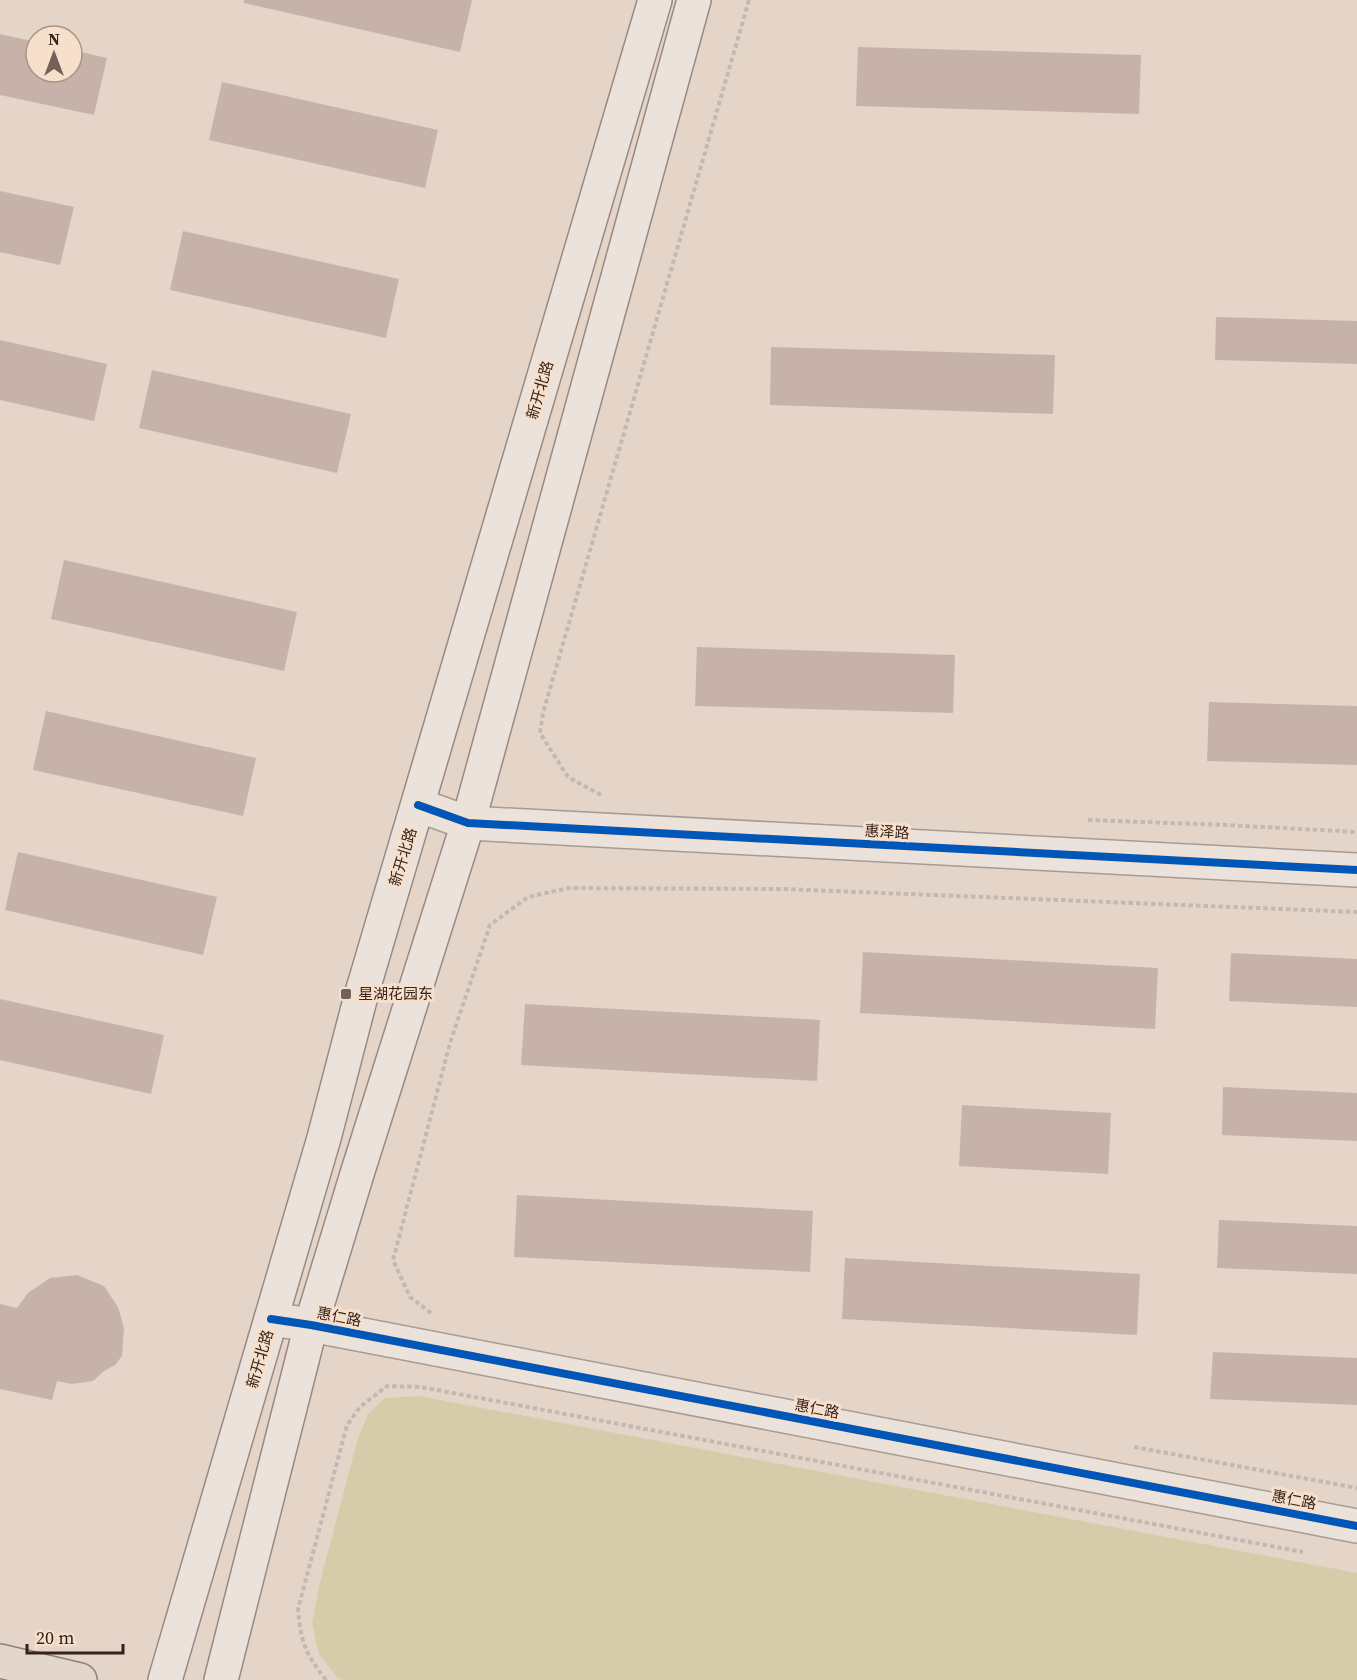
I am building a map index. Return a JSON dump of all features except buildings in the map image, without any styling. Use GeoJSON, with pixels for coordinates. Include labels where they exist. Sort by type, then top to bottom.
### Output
{"type":"FeatureCollection","features":[{"type":"Feature","properties":{"kind":"main road","name":"新开北路"},"geometry":{"type":"LineString","coordinates":[[165,1680],[324,1138],[361,996],[655,0]]}},
{"type":"Feature","properties":{"kind":"main road"},"geometry":{"type":"LineString","coordinates":[[221,1680],[311,1325],[468,823],[694,0]]}},
{"type":"Feature","properties":{"kind":"main road","name":"惠泽路"},"geometry":{"type":"LineString","coordinates":[[418,805],[468,823],[1357,870]]}},
{"type":"Feature","properties":{"kind":"main road","name":"惠仁路"},"geometry":{"type":"LineString","coordinates":[[271,1320],[311,1325],[1357,1526]]}},
{"type":"Feature","properties":{"kind":"main road"},"geometry":{"type":"LineString","coordinates":[[0,1660],[80,1680]]}},
{"type":"Feature","properties":{"kind":"path"},"geometry":{"type":"LineString","coordinates":[[602,796],[568,777],[540,733],[543,713],[749,0]]}},
{"type":"Feature","properties":{"kind":"path"},"geometry":{"type":"LineString","coordinates":[[1082,820],[1357,832]]}},
{"type":"Feature","properties":{"kind":"path"},"geometry":{"type":"LineString","coordinates":[[410,1297],[393,1260],[450,1043],[490,925],[528,897],[569,888],[784,889],[1357,912]]}},
{"type":"Feature","properties":{"kind":"path"},"geometry":{"type":"LineString","coordinates":[[326,1680],[309,1659],[300,1634],[298,1609],[346,1425],[360,1407],[387,1386],[422,1387],[1310,1553]]}},
{"type":"Feature","properties":{"kind":"shaded area"},"geometry":{"type":"Polygon","coordinates":[[[419,1396],[1357,1573],[1357,1680],[342,1680],[319,1654],[312,1623],[320,1582],[358,1438],[368,1414],[385,1398],[419,1396]]]}},
{"type":"Feature","properties":{"kind":"cycle path"},"geometry":{"type":"LineString","coordinates":[[418,805],[468,823],[1357,870]]}},
{"type":"Feature","properties":{"kind":"cycle path"},"geometry":{"type":"LineString","coordinates":[[271,1319],[1357,1526]]}},
{"type":"Feature","properties":{"kind":"place","name":"星湖花园东"},"geometry":{"type":"Point","coordinates":[346,994]}}]}
